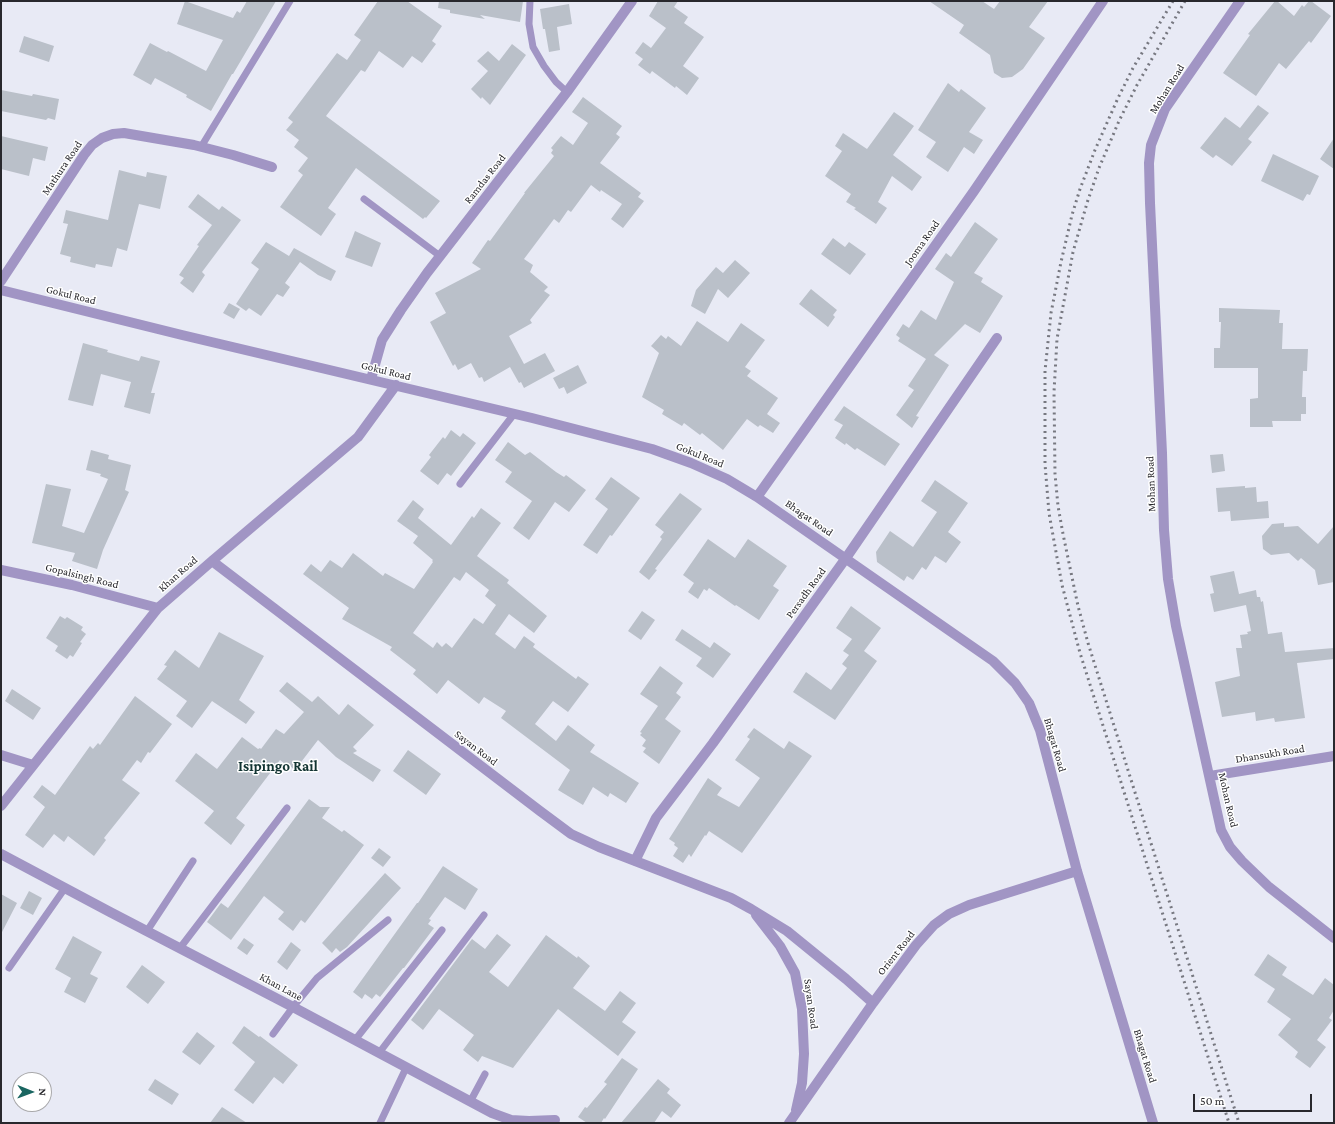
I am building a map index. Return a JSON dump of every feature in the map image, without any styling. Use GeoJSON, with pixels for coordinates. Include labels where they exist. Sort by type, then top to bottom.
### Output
{"type":"FeatureCollection","features":[{"type":"Feature","properties":{"kind":"street","name":"Ramdas Road"},"geometry":{"type":"LineString","coordinates":[[371,379],[382,340],[401,310],[440,256],[567,92],[632,1]]}},
{"type":"Feature","properties":{"kind":"street","name":"Jooma Road"},"geometry":{"type":"LineString","coordinates":[[757,497],[974,191],[1103,1]]}},
{"type":"Feature","properties":{"kind":"street","name":"Mohan Road"},"geometry":{"type":"LineString","coordinates":[[1240,1],[1165,109],[1151,145],[1150,203],[1162,453],[1164,530],[1168,579],[1176,626],[1221,830],[1230,847],[1269,887],[1334,938]]}},
{"type":"Feature","properties":{"kind":"street","name":"Mathura Road"},"geometry":{"type":"LineString","coordinates":[[1,281],[84,155],[92,145],[102,138],[124,132],[201,147],[272,167]]}},
{"type":"Feature","properties":{"kind":"street","name":"Gokul Road"},"geometry":{"type":"LineString","coordinates":[[1,290],[182,335],[514,414],[652,450],[691,462],[727,479],[757,497]]}},
{"type":"Feature","properties":{"kind":"street","name":"Persadh Road"},"geometry":{"type":"LineString","coordinates":[[635,861],[656,818],[717,737],[846,558],[997,338]]}},
{"type":"Feature","properties":{"kind":"street","name":"Khan Road"},"geometry":{"type":"LineString","coordinates":[[1,806],[158,608],[358,436],[396,385]]}},
{"type":"Feature","properties":{"kind":"street","name":"Bhagat Road"},"geometry":{"type":"LineString","coordinates":[[757,497],[992,661],[1015,683],[1029,703],[1040,730],[1077,871],[1153,1123]]}},
{"type":"Feature","properties":{"kind":"street","name":"Sayan Road"},"geometry":{"type":"LineString","coordinates":[[212,561],[571,834],[599,847],[731,898],[751,909],[787,931],[846,979],[872,1003]]}},
{"type":"Feature","properties":{"kind":"street","name":"Gopalsingh Road"},"geometry":{"type":"LineString","coordinates":[[1,570],[72,585],[158,608]]}},
{"type":"Feature","properties":{"kind":"street"},"geometry":{"type":"LineString","coordinates":[[1,755],[33,765]]}},
{"type":"Feature","properties":{"kind":"street","name":"Dhansukh Road"},"geometry":{"type":"LineString","coordinates":[[1210,776],[1334,756]]}},
{"type":"Feature","properties":{"kind":"street","name":"Khan Lane"},"geometry":{"type":"LineString","coordinates":[[1,854],[355,1040],[492,1114],[511,1120],[555,1120]]}},
{"type":"Feature","properties":{"kind":"street","name":"Orient Road"},"geometry":{"type":"LineString","coordinates":[[792,1119],[872,1003],[916,944],[934,925],[949,914],[969,905],[1077,871]]}},
{"type":"Feature","properties":{"kind":"street","name":"Sayan Road"},"geometry":{"type":"LineString","coordinates":[[751,909],[780,946],[794,973],[802,1009],[804,1054],[802,1083],[792,1119]]}},
{"type":"Feature","properties":{"kind":"lane"},"geometry":{"type":"LineString","coordinates":[[201,147],[290,1]]}},
{"type":"Feature","properties":{"kind":"lane"},"geometry":{"type":"LineString","coordinates":[[530,1],[529,24],[533,47],[544,66],[556,82],[567,92]]}},
{"type":"Feature","properties":{"kind":"lane"},"geometry":{"type":"LineString","coordinates":[[364,199],[440,256]]}},
{"type":"Feature","properties":{"kind":"lane"},"geometry":{"type":"LineString","coordinates":[[460,484],[514,414]]}},
{"type":"Feature","properties":{"kind":"lane"},"geometry":{"type":"LineString","coordinates":[[180,948],[287,808]]}},
{"type":"Feature","properties":{"kind":"lane"},"geometry":{"type":"LineString","coordinates":[[147,931],[193,861]]}},
{"type":"Feature","properties":{"kind":"lane"},"geometry":{"type":"LineString","coordinates":[[9,968],[65,888]]}},
{"type":"Feature","properties":{"kind":"lane"},"geometry":{"type":"LineString","coordinates":[[379,1054],[484,915]]}},
{"type":"Feature","properties":{"kind":"lane"},"geometry":{"type":"LineString","coordinates":[[273,1034],[292,1007],[317,978],[388,920]]}},
{"type":"Feature","properties":{"kind":"lane"},"geometry":{"type":"LineString","coordinates":[[355,1040],[442,930]]}},
{"type":"Feature","properties":{"kind":"lane"},"geometry":{"type":"LineString","coordinates":[[380,1123],[406,1068]]}},
{"type":"Feature","properties":{"kind":"lane"},"geometry":{"type":"LineString","coordinates":[[470,1102],[485,1074]]}},
{"type":"Feature","properties":{"kind":"building"},"geometry":{"type":"Polygon","coordinates":[[[185,1],[233,18],[237,11],[240,13],[247,1],[276,1],[211,111],[186,97],[187,95],[155,78],[151,85],[133,75],[150,43],[206,71],[223,40],[177,24],[185,1]]]}},
{"type":"Feature","properties":{"kind":"building"},"geometry":{"type":"Polygon","coordinates":[[[378,1],[407,1],[442,26],[432,41],[436,44],[422,63],[412,56],[403,68],[379,51],[365,72],[361,70],[326,116],[440,201],[426,218],[425,217],[423,219],[356,168],[328,208],[336,214],[321,236],[280,207],[303,175],[298,171],[308,158],[294,147],[299,140],[286,130],[293,122],[288,118],[337,53],[347,60],[361,40],[354,35],[378,1]]]}},
{"type":"Feature","properties":{"kind":"building"},"geometry":{"type":"Polygon","coordinates":[[[439,1],[523,1],[520,22],[480,15],[485,19],[450,13],[450,10],[438,8],[439,1]]]}},
{"type":"Feature","properties":{"kind":"building"},"geometry":{"type":"Polygon","coordinates":[[[658,1],[678,1],[674,7],[688,17],[684,23],[704,37],[683,66],[699,78],[687,95],[676,86],[675,88],[652,71],[650,74],[638,65],[643,59],[635,53],[643,42],[651,48],[666,28],[649,16],[658,1]]]}},
{"type":"Feature","properties":{"kind":"building"},"geometry":{"type":"Polygon","coordinates":[[[929,1],[982,1],[994,9],[1000,1],[1048,1],[1029,27],[1045,38],[1023,69],[1012,77],[1002,78],[994,73],[990,55],[959,33],[964,25],[929,1]]]}},
{"type":"Feature","properties":{"kind":"building"},"geometry":{"type":"Polygon","coordinates":[[[1275,1],[1277,1],[1294,16],[1302,5],[1304,7],[1309,1],[1311,1],[1331,16],[1311,43],[1309,41],[1286,69],[1279,63],[1256,96],[1223,73],[1250,35],[1248,34],[1275,1]]]}},
{"type":"Feature","properties":{"kind":"building"},"geometry":{"type":"Polygon","coordinates":[[[569,4],[572,24],[557,27],[560,50],[549,52],[540,9],[569,4]]]}},
{"type":"Feature","properties":{"kind":"building"},"geometry":{"type":"Polygon","coordinates":[[[24,36],[54,46],[49,62],[19,52],[24,36]]]}},
{"type":"Feature","properties":{"kind":"building"},"geometry":{"type":"Polygon","coordinates":[[[512,44],[526,55],[490,105],[482,97],[481,99],[471,89],[488,71],[477,61],[488,51],[499,61],[512,44]]]}},
{"type":"Feature","properties":{"kind":"building"},"geometry":{"type":"Polygon","coordinates":[[[948,83],[959,92],[961,89],[986,108],[969,132],[983,140],[974,154],[964,147],[948,172],[926,157],[936,142],[918,130],[948,83]]]}},
{"type":"Feature","properties":{"kind":"building"},"geometry":{"type":"Polygon","coordinates":[[[1,90],[59,99],[55,120],[48,118],[46,120],[1,111],[1,90]]]}},
{"type":"Feature","properties":{"kind":"building"},"geometry":{"type":"Polygon","coordinates":[[[583,97],[622,126],[616,134],[620,137],[600,163],[641,193],[638,197],[644,201],[623,228],[611,219],[622,204],[601,190],[600,192],[591,185],[571,212],[568,210],[559,223],[554,219],[524,259],[533,265],[530,272],[548,287],[544,291],[550,295],[530,320],[532,323],[509,336],[524,364],[545,353],[555,371],[524,388],[521,382],[519,383],[510,367],[484,382],[482,377],[479,378],[471,363],[458,370],[455,364],[453,366],[430,322],[446,313],[435,293],[481,269],[472,263],[488,240],[490,241],[524,193],[554,156],[551,153],[553,150],[551,148],[561,136],[573,145],[588,123],[572,112],[583,97]]]}},
{"type":"Feature","properties":{"kind":"building"},"geometry":{"type":"Polygon","coordinates":[[[1258,105],[1269,113],[1248,139],[1252,142],[1232,166],[1216,155],[1213,158],[1200,148],[1225,117],[1240,128],[1258,105]]]}},
{"type":"Feature","properties":{"kind":"building"},"geometry":{"type":"Polygon","coordinates":[[[894,112],[914,126],[893,155],[922,177],[912,191],[892,176],[878,202],[887,208],[876,224],[846,202],[851,194],[825,176],[842,151],[835,146],[843,133],[867,149],[894,112]]]}},
{"type":"Feature","properties":{"kind":"building"},"geometry":{"type":"Polygon","coordinates":[[[1,136],[48,147],[45,161],[33,158],[29,176],[1,169],[1,136]]]}},
{"type":"Feature","properties":{"kind":"building"},"geometry":{"type":"Polygon","coordinates":[[[1334,138],[1334,169],[1320,159],[1334,138]]]}},
{"type":"Feature","properties":{"kind":"building"},"geometry":{"type":"Polygon","coordinates":[[[1273,154],[1319,176],[1310,195],[1307,194],[1303,201],[1261,181],[1273,154]]]}},
{"type":"Feature","properties":{"kind":"building"},"geometry":{"type":"Polygon","coordinates":[[[119,170],[146,177],[147,172],[167,176],[160,209],[139,204],[127,251],[117,248],[112,267],[96,264],[95,268],[70,262],[71,257],[60,254],[68,224],[63,223],[66,210],[108,220],[119,170]]]}},
{"type":"Feature","properties":{"kind":"building"},"geometry":{"type":"Polygon","coordinates":[[[198,194],[219,210],[222,206],[241,220],[202,272],[205,275],[193,293],[180,283],[184,278],[179,275],[199,246],[197,245],[212,225],[188,207],[198,194]]]}},
{"type":"Feature","properties":{"kind":"building"},"geometry":{"type":"Polygon","coordinates":[[[975,222],[998,239],[974,273],[983,278],[981,282],[1003,296],[980,333],[965,324],[934,355],[949,365],[916,416],[919,417],[912,428],[896,415],[914,390],[908,386],[926,359],[898,341],[900,338],[896,335],[903,324],[909,328],[921,310],[936,320],[954,282],[935,269],[946,253],[951,257],[975,222]]]}},
{"type":"Feature","properties":{"kind":"building"},"geometry":{"type":"Polygon","coordinates":[[[355,231],[381,243],[372,267],[345,257],[355,231]]]}},
{"type":"Feature","properties":{"kind":"building"},"geometry":{"type":"Polygon","coordinates":[[[833,238],[845,247],[849,242],[866,254],[850,275],[821,254],[833,238]]]}},
{"type":"Feature","properties":{"kind":"building"},"geometry":{"type":"Polygon","coordinates":[[[266,242],[289,256],[294,248],[336,271],[331,281],[318,275],[300,262],[285,283],[290,287],[283,297],[277,294],[261,316],[249,308],[246,311],[236,304],[259,269],[251,263],[266,242]]]}},
{"type":"Feature","properties":{"kind":"building"},"geometry":{"type":"Polygon","coordinates":[[[735,260],[750,273],[728,298],[718,289],[705,314],[691,306],[696,290],[716,267],[723,273],[735,260]]]}},
{"type":"Feature","properties":{"kind":"building"},"geometry":{"type":"Polygon","coordinates":[[[811,289],[837,310],[833,315],[835,317],[828,327],[799,304],[811,289]]]}},
{"type":"Feature","properties":{"kind":"building"},"geometry":{"type":"Polygon","coordinates":[[[229,303],[240,309],[234,319],[223,313],[229,303]]]}},
{"type":"Feature","properties":{"kind":"building"},"geometry":{"type":"Polygon","coordinates":[[[1219,308],[1280,310],[1279,323],[1283,323],[1282,349],[1308,349],[1307,371],[1303,371],[1302,397],[1306,397],[1306,414],[1301,414],[1301,421],[1272,421],[1273,427],[1250,427],[1250,399],[1258,398],[1258,368],[1214,368],[1214,348],[1220,348],[1221,322],[1219,322],[1219,308]]]}},
{"type":"Feature","properties":{"kind":"building"},"geometry":{"type":"Polygon","coordinates":[[[697,321],[728,342],[741,323],[765,340],[745,367],[751,371],[747,376],[778,398],[767,414],[780,423],[773,433],[760,425],[758,427],[747,419],[723,450],[702,433],[700,435],[684,423],[682,426],[662,414],[664,410],[642,397],[659,353],[651,346],[661,335],[666,339],[668,336],[681,346],[697,321]]]}},
{"type":"Feature","properties":{"kind":"building"},"geometry":{"type":"Polygon","coordinates":[[[83,343],[108,350],[107,352],[139,361],[141,356],[160,361],[151,393],[155,393],[150,414],[124,407],[131,382],[101,374],[93,406],[68,400],[83,343]]]}},
{"type":"Feature","properties":{"kind":"building"},"geometry":{"type":"Polygon","coordinates":[[[578,365],[587,383],[567,394],[564,387],[559,389],[553,378],[578,365]]]}},
{"type":"Feature","properties":{"kind":"building"},"geometry":{"type":"Polygon","coordinates":[[[844,406],[900,444],[885,466],[857,448],[855,450],[846,443],[845,445],[835,438],[843,425],[834,420],[844,406]]]}},
{"type":"Feature","properties":{"kind":"building"},"geometry":{"type":"Polygon","coordinates":[[[451,430],[460,437],[463,433],[476,443],[451,476],[447,473],[438,485],[420,471],[431,457],[429,455],[443,437],[445,439],[451,430]]]}},
{"type":"Feature","properties":{"kind":"building"},"geometry":{"type":"Polygon","coordinates":[[[508,442],[525,455],[530,452],[556,472],[564,477],[566,475],[586,490],[569,512],[555,502],[529,540],[513,528],[532,501],[505,482],[512,472],[495,460],[508,442]]]}},
{"type":"Feature","properties":{"kind":"building"},"geometry":{"type":"Polygon","coordinates":[[[91,450],[109,455],[108,459],[131,465],[125,490],[129,492],[103,550],[97,569],[72,561],[75,553],[32,543],[46,484],[71,489],[62,526],[84,533],[108,479],[100,476],[101,474],[86,470],[91,450]]]}},
{"type":"Feature","properties":{"kind":"building"},"geometry":{"type":"Polygon","coordinates":[[[1223,454],[1225,471],[1212,473],[1210,455],[1223,454]]]}},
{"type":"Feature","properties":{"kind":"building"},"geometry":{"type":"Polygon","coordinates":[[[611,477],[640,498],[612,536],[610,535],[597,554],[583,545],[608,509],[595,499],[611,477]]]}},
{"type":"Feature","properties":{"kind":"building"},"geometry":{"type":"Polygon","coordinates":[[[935,480],[968,503],[948,532],[961,542],[946,563],[935,556],[926,570],[922,567],[913,580],[907,576],[904,581],[877,562],[876,552],[890,531],[913,547],[937,512],[921,501],[935,480]]]}},
{"type":"Feature","properties":{"kind":"building"},"geometry":{"type":"Polygon","coordinates":[[[1245,486],[1245,488],[1256,487],[1257,502],[1268,501],[1269,518],[1231,521],[1230,511],[1218,512],[1216,488],[1245,486]]]}},
{"type":"Feature","properties":{"kind":"building"},"geometry":{"type":"Polygon","coordinates":[[[680,493],[702,509],[655,569],[657,570],[649,580],[639,572],[662,539],[660,537],[664,532],[655,525],[680,493]]]}},
{"type":"Feature","properties":{"kind":"building"},"geometry":{"type":"Polygon","coordinates":[[[413,500],[424,509],[418,518],[451,545],[472,516],[474,518],[481,508],[501,523],[477,556],[509,580],[507,583],[547,616],[534,633],[509,614],[495,634],[515,649],[524,636],[535,644],[533,647],[576,679],[578,676],[589,684],[568,712],[553,701],[535,724],[556,741],[568,725],[595,745],[590,752],[639,783],[626,803],[610,793],[608,797],[593,787],[583,805],[558,790],[570,770],[501,718],[506,711],[484,697],[479,704],[448,680],[437,694],[413,674],[416,670],[390,650],[392,647],[342,619],[349,608],[303,574],[311,564],[321,572],[330,560],[342,568],[353,553],[383,576],[385,573],[414,589],[433,560],[413,543],[418,536],[397,521],[413,500]],[[466,572],[460,581],[454,577],[413,633],[433,648],[437,642],[442,647],[446,643],[452,648],[474,618],[483,624],[496,605],[485,596],[489,590],[466,572]]]}},
{"type":"Feature","properties":{"kind":"building"},"geometry":{"type":"Polygon","coordinates":[[[1284,523],[1284,527],[1298,526],[1318,544],[1334,526],[1334,582],[1318,585],[1315,570],[1301,558],[1298,561],[1289,553],[1271,555],[1263,549],[1262,536],[1272,524],[1284,523]]]}},
{"type":"Feature","properties":{"kind":"building"},"geometry":{"type":"Polygon","coordinates":[[[708,539],[735,558],[748,539],[787,566],[773,586],[779,590],[759,620],[709,588],[707,591],[704,589],[698,599],[688,592],[694,583],[683,575],[708,539]]]}},
{"type":"Feature","properties":{"kind":"building"},"geometry":{"type":"Polygon","coordinates":[[[1234,571],[1239,594],[1256,590],[1257,597],[1260,597],[1261,602],[1263,601],[1268,634],[1282,632],[1285,652],[1334,648],[1334,659],[1297,663],[1305,718],[1275,722],[1274,718],[1256,721],[1255,712],[1222,717],[1215,682],[1240,676],[1236,648],[1242,648],[1240,635],[1248,634],[1247,632],[1251,631],[1246,605],[1214,612],[1210,594],[1214,593],[1210,576],[1234,571]]]}},
{"type":"Feature","properties":{"kind":"building"},"geometry":{"type":"Polygon","coordinates":[[[851,606],[881,628],[864,651],[877,661],[835,720],[793,692],[806,672],[831,690],[847,668],[842,664],[849,655],[843,651],[852,639],[836,628],[851,606]]]}},
{"type":"Feature","properties":{"kind":"building"},"geometry":{"type":"Polygon","coordinates":[[[642,611],[655,620],[641,640],[628,631],[642,611]]]}},
{"type":"Feature","properties":{"kind":"building"},"geometry":{"type":"Polygon","coordinates":[[[60,616],[65,619],[67,617],[83,627],[81,630],[86,634],[80,642],[82,643],[73,657],[70,655],[67,659],[55,651],[58,646],[46,638],[60,616]]]}},
{"type":"Feature","properties":{"kind":"building"},"geometry":{"type":"Polygon","coordinates":[[[682,629],[710,648],[714,642],[731,654],[713,678],[696,666],[702,658],[675,640],[682,629]]]}},
{"type":"Feature","properties":{"kind":"building"},"geometry":{"type":"Polygon","coordinates":[[[219,632],[264,656],[239,700],[255,712],[246,724],[212,701],[192,728],[176,716],[187,701],[157,679],[167,666],[164,665],[175,650],[199,668],[219,632]]]}},
{"type":"Feature","properties":{"kind":"building"},"geometry":{"type":"Polygon","coordinates":[[[660,666],[683,683],[676,693],[681,697],[665,719],[681,731],[659,764],[643,752],[646,748],[642,746],[646,740],[640,735],[642,733],[640,732],[658,706],[640,694],[660,666]]]}},
{"type":"Feature","properties":{"kind":"building"},"geometry":{"type":"Polygon","coordinates":[[[287,682],[312,702],[318,696],[339,715],[348,704],[374,725],[353,747],[357,751],[353,753],[381,770],[373,782],[336,757],[318,740],[295,770],[280,760],[236,818],[245,825],[231,845],[204,823],[214,811],[175,781],[196,753],[217,769],[242,737],[258,749],[261,749],[276,729],[284,734],[304,712],[279,691],[287,682]]]}},
{"type":"Feature","properties":{"kind":"building"},"geometry":{"type":"Polygon","coordinates":[[[12,689],[41,708],[33,720],[5,701],[12,689]]]}},
{"type":"Feature","properties":{"kind":"building"},"geometry":{"type":"Polygon","coordinates":[[[135,696],[172,724],[150,753],[148,752],[141,763],[137,760],[122,780],[140,793],[104,838],[106,840],[94,856],[68,836],[64,842],[54,834],[43,848],[25,835],[45,807],[33,797],[42,785],[55,795],[90,746],[93,749],[98,743],[100,745],[135,696]]]}},
{"type":"Feature","properties":{"kind":"building"},"geometry":{"type":"Polygon","coordinates":[[[754,728],[784,749],[789,741],[812,756],[742,853],[709,831],[691,857],[689,854],[683,863],[673,856],[678,848],[674,845],[675,843],[669,839],[708,778],[722,788],[717,795],[739,807],[760,778],[735,760],[750,739],[747,737],[754,728]]]}},
{"type":"Feature","properties":{"kind":"building"},"geometry":{"type":"Polygon","coordinates":[[[408,750],[441,774],[426,795],[393,771],[408,750]]]}},
{"type":"Feature","properties":{"kind":"building"},"geometry":{"type":"Polygon","coordinates":[[[309,799],[320,807],[330,807],[322,818],[342,832],[344,830],[364,845],[305,923],[301,920],[293,931],[278,919],[284,912],[264,896],[231,940],[207,922],[221,903],[228,908],[309,799]]]}},
{"type":"Feature","properties":{"kind":"building"},"geometry":{"type":"Polygon","coordinates":[[[379,848],[391,857],[383,867],[371,858],[379,848]]]}},
{"type":"Feature","properties":{"kind":"building"},"geometry":{"type":"Polygon","coordinates":[[[443,866],[478,889],[465,910],[445,897],[429,919],[431,920],[428,924],[434,928],[404,968],[380,997],[376,994],[372,999],[365,994],[362,999],[353,992],[443,866]]]}},
{"type":"Feature","properties":{"kind":"building"},"geometry":{"type":"Polygon","coordinates":[[[385,873],[401,888],[347,947],[340,952],[336,948],[332,953],[322,943],[385,873]]]}},
{"type":"Feature","properties":{"kind":"building"},"geometry":{"type":"Polygon","coordinates":[[[29,891],[42,898],[33,915],[20,908],[29,891]]]}},
{"type":"Feature","properties":{"kind":"building"},"geometry":{"type":"Polygon","coordinates":[[[1,894],[17,903],[1,934],[1,894]]]}},
{"type":"Feature","properties":{"kind":"building"},"geometry":{"type":"Polygon","coordinates":[[[497,934],[511,945],[489,972],[508,987],[546,935],[577,958],[578,956],[590,966],[573,988],[605,1011],[620,991],[636,1003],[622,1022],[636,1032],[618,1056],[558,1009],[513,1068],[482,1056],[478,1062],[463,1050],[474,1035],[439,1009],[423,1030],[411,1020],[472,939],[485,949],[497,934]]]}},
{"type":"Feature","properties":{"kind":"building"},"geometry":{"type":"Polygon","coordinates":[[[73,936],[102,952],[90,974],[98,978],[85,1003],[64,992],[71,978],[55,969],[73,936]]]}},
{"type":"Feature","properties":{"kind":"building"},"geometry":{"type":"Polygon","coordinates":[[[244,938],[254,945],[247,955],[237,948],[244,938]]]}},
{"type":"Feature","properties":{"kind":"building"},"geometry":{"type":"Polygon","coordinates":[[[291,942],[301,950],[287,970],[277,962],[291,942]]]}},
{"type":"Feature","properties":{"kind":"building"},"geometry":{"type":"Polygon","coordinates":[[[1268,954],[1287,967],[1282,975],[1313,995],[1325,978],[1334,985],[1334,1010],[1329,1018],[1332,1020],[1317,1040],[1326,1047],[1310,1068],[1295,1057],[1298,1052],[1278,1035],[1291,1019],[1267,1002],[1275,989],[1254,975],[1268,954]]]}},
{"type":"Feature","properties":{"kind":"building"},"geometry":{"type":"Polygon","coordinates":[[[142,965],[165,982],[148,1004],[126,987],[142,965]]]}},
{"type":"Feature","properties":{"kind":"building"},"geometry":{"type":"Polygon","coordinates":[[[244,1026],[259,1037],[260,1036],[298,1065],[283,1084],[274,1077],[253,1104],[234,1090],[255,1062],[232,1043],[244,1026]]]}},
{"type":"Feature","properties":{"kind":"building"},"geometry":{"type":"Polygon","coordinates":[[[197,1032],[215,1046],[200,1065],[182,1052],[197,1032]]]}},
{"type":"Feature","properties":{"kind":"building"},"geometry":{"type":"Polygon","coordinates":[[[622,1058],[638,1069],[605,1119],[604,1118],[601,1123],[587,1123],[578,1117],[585,1107],[587,1108],[607,1084],[604,1082],[622,1058]]]}},
{"type":"Feature","properties":{"kind":"building"},"geometry":{"type":"Polygon","coordinates":[[[155,1079],[179,1094],[172,1105],[148,1090],[155,1079]]]}},
{"type":"Feature","properties":{"kind":"building"},"geometry":{"type":"Polygon","coordinates":[[[658,1079],[670,1089],[667,1093],[681,1105],[671,1118],[662,1111],[654,1123],[621,1123],[658,1079]]]}},
{"type":"Feature","properties":{"kind":"building"},"geometry":{"type":"Polygon","coordinates":[[[222,1107],[247,1123],[210,1123],[222,1107]]]}},
{"type":"Feature","properties":{"kind":"railway"},"geometry":{"type":"LineString","coordinates":[[1173,1],[1133,68],[1118,98],[1095,150],[1072,215],[1051,313],[1045,371],[1045,464],[1049,513],[1062,585],[1080,653],[1229,1123]]}},
{"type":"Feature","properties":{"kind":"railway"},"geometry":{"type":"LineString","coordinates":[[1185,1],[1137,85],[1119,121],[1099,168],[1073,252],[1057,339],[1054,392],[1055,474],[1058,506],[1063,534],[1078,606],[1088,643],[1239,1123]]}},
{"type":"Feature","properties":{"kind":"district","name":"Isipingo Rail"},"geometry":{"type":"Point","coordinates":[278,766]}}]}
